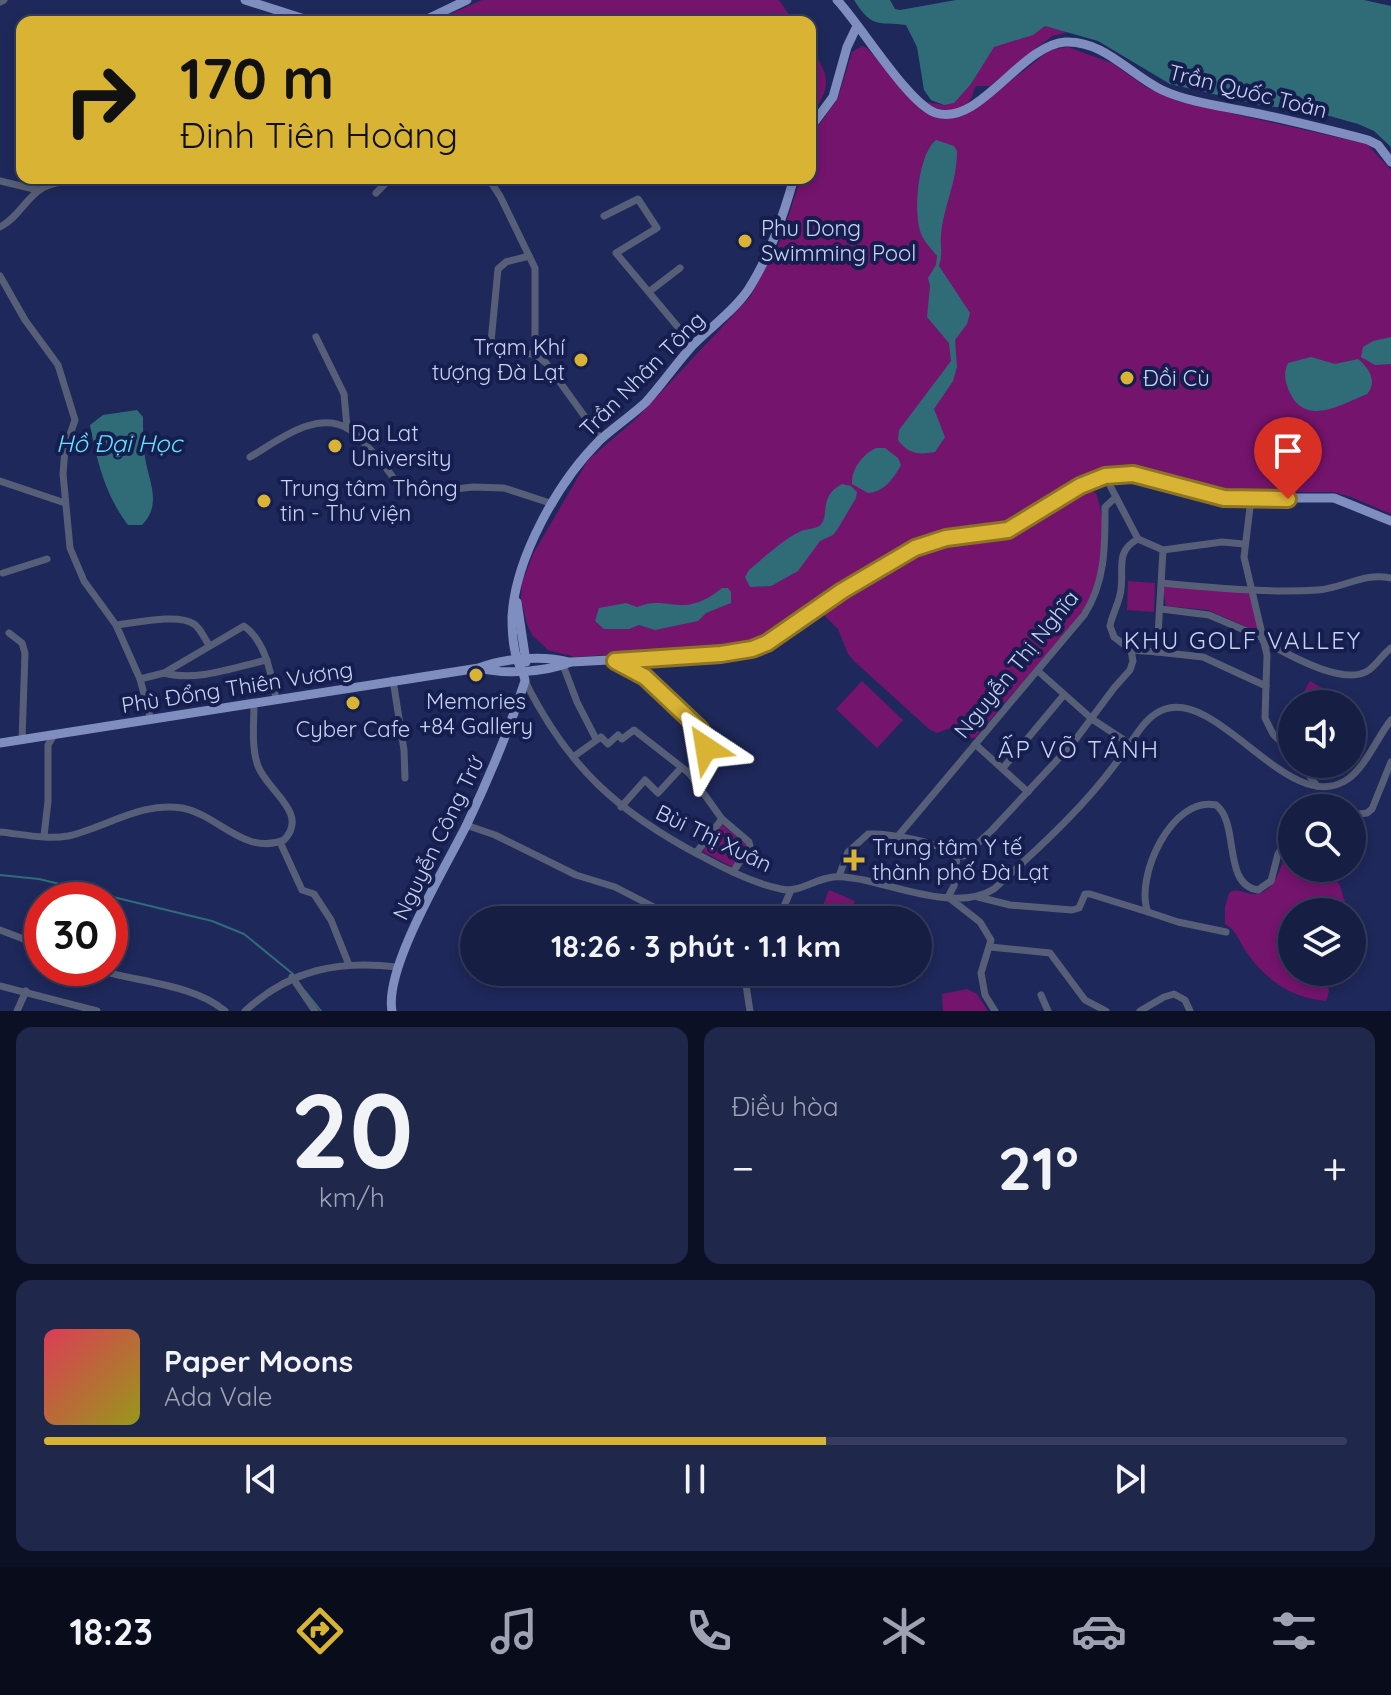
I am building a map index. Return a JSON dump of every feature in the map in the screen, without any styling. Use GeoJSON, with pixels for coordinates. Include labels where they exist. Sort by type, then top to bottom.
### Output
{"type":"FeatureCollection","features":[{"type":"Feature","properties":{"kind":"main road"},"geometry":{"type":"LineString","coordinates":[[245,0],[295,16]]}},
{"type":"Feature","properties":{"kind":"main road"},"geometry":{"type":"LineString","coordinates":[[434,16],[467,0]]}},
{"type":"Feature","properties":{"kind":"main road","name":"Trần Quốc Toản"},"geometry":{"type":"LineString","coordinates":[[837,0],[919,102],[938,114],[959,112],[1048,47],[1070,42],[1118,59],[1164,91],[1368,140],[1378,145],[1391,162]]}},
{"type":"Feature","properties":{"kind":"main road"},"geometry":{"type":"LineString","coordinates":[[816,120],[833,97],[847,47],[857,26]]}},
{"type":"Feature","properties":{"kind":"main road","name":"Trần Nhân Tông"},"geometry":{"type":"LineString","coordinates":[[525,681],[512,620],[525,555],[553,504],[584,458],[601,439],[647,400],[693,345],[730,310],[754,279],[781,221],[792,184]]}},
{"type":"Feature","properties":{"kind":"main road"},"geometry":{"type":"LineString","coordinates":[[1105,476],[1133,474],[1215,496],[1334,498],[1391,521]]}},
{"type":"Feature","properties":{"kind":"main road","name":"Phù Đổng Thiên Vương"},"geometry":{"type":"LineString","coordinates":[[0,743],[479,668],[492,663],[523,663],[556,658],[567,664],[752,649],[767,643],[842,591],[915,548],[946,538],[1008,530],[1080,486],[1105,476]]}},
{"type":"Feature","properties":{"kind":"main road","name":"Nguyễn Công Trứ"},"geometry":{"type":"LineString","coordinates":[[392,1011],[391,995],[397,967],[504,742],[525,681]]}},
{"type":"Feature","properties":{"kind":"street"},"geometry":{"type":"LineString","coordinates":[[0,181],[38,190],[58,184]]}},
{"type":"Feature","properties":{"kind":"street"},"geometry":{"type":"LineString","coordinates":[[376,193],[385,184]]}},
{"type":"Feature","properties":{"kind":"street"},"geometry":{"type":"LineString","coordinates":[[492,184],[535,268],[535,354]]}},
{"type":"Feature","properties":{"kind":"street"},"geometry":{"type":"LineString","coordinates":[[0,227],[20,213],[38,190]]}},
{"type":"Feature","properties":{"kind":"street"},"geometry":{"type":"LineString","coordinates":[[604,216],[638,199],[657,228],[616,253],[693,345]]}},
{"type":"Feature","properties":{"kind":"street"},"geometry":{"type":"LineString","coordinates":[[529,256],[506,262],[498,269],[491,342],[496,353],[535,354],[546,363],[601,439]]}},
{"type":"Feature","properties":{"kind":"street"},"geometry":{"type":"LineString","coordinates":[[650,291],[680,268]]}},
{"type":"Feature","properties":{"kind":"street"},"geometry":{"type":"LineString","coordinates":[[0,276],[25,320],[58,365],[75,420],[65,449],[65,503],[70,548],[84,581],[116,625],[140,679],[151,720]]}},
{"type":"Feature","properties":{"kind":"street"},"geometry":{"type":"LineString","coordinates":[[316,337],[344,394],[347,428]]}},
{"type":"Feature","properties":{"kind":"street"},"geometry":{"type":"LineString","coordinates":[[250,457],[311,424],[326,423],[347,428],[408,493],[418,495],[473,487],[504,488],[553,504]]}},
{"type":"Feature","properties":{"kind":"street"},"geometry":{"type":"LineString","coordinates":[[1105,476],[1138,539],[1163,550],[1222,542],[1244,544]]}},
{"type":"Feature","properties":{"kind":"street"},"geometry":{"type":"LineString","coordinates":[[0,481],[65,503]]}},
{"type":"Feature","properties":{"kind":"street","name":"Nguyễn Thị Nghĩa"},"geometry":{"type":"LineString","coordinates":[[898,836],[1084,615],[1094,597],[1105,553],[1105,507],[1116,497]]}},
{"type":"Feature","properties":{"kind":"street"},"geometry":{"type":"LineString","coordinates":[[1251,499],[1244,557],[1268,668],[1265,718],[1268,728],[1278,738]]}},
{"type":"Feature","properties":{"kind":"street"},"geometry":{"type":"LineString","coordinates":[[1138,539],[1124,551],[1121,561],[1121,593],[1110,626],[1114,637],[1131,650],[1203,657],[1266,686]]}},
{"type":"Feature","properties":{"kind":"street"},"geometry":{"type":"LineString","coordinates":[[1157,652],[1163,550]]}},
{"type":"Feature","properties":{"kind":"street"},"geometry":{"type":"LineString","coordinates":[[3,573],[47,559]]}},
{"type":"Feature","properties":{"kind":"street"},"geometry":{"type":"LineString","coordinates":[[1162,583],[1321,590],[1377,575],[1391,578]]}},
{"type":"Feature","properties":{"kind":"street"},"geometry":{"type":"LineString","coordinates":[[1161,609],[1209,615],[1319,668],[1346,673],[1369,670],[1391,648]]}},
{"type":"Feature","properties":{"kind":"street"},"geometry":{"type":"LineString","coordinates":[[116,625],[172,619],[189,621],[209,645]]}},
{"type":"Feature","properties":{"kind":"street"},"geometry":{"type":"LineString","coordinates":[[140,679],[164,673],[244,626],[255,637],[267,660],[276,699]]}},
{"type":"Feature","properties":{"kind":"street"},"geometry":{"type":"LineString","coordinates":[[9,633],[19,640],[25,653],[22,740]]}},
{"type":"Feature","properties":{"kind":"street"},"geometry":{"type":"LineString","coordinates":[[839,876],[848,852],[868,834],[898,836],[964,856],[1028,792],[1092,719],[1130,670],[1133,661],[1131,650]]}},
{"type":"Feature","properties":{"kind":"street"},"geometry":{"type":"LineString","coordinates":[[164,673],[178,677],[198,675],[267,660]]}},
{"type":"Feature","properties":{"kind":"street"},"geometry":{"type":"LineString","coordinates":[[615,661],[645,677],[705,737],[706,748],[689,773]]}},
{"type":"Feature","properties":{"kind":"street"},"geometry":{"type":"LineString","coordinates":[[567,664],[577,702],[596,739]]}},
{"type":"Feature","properties":{"kind":"street"},"geometry":{"type":"LineString","coordinates":[[1038,671],[1063,696],[1130,744]]}},
{"type":"Feature","properties":{"kind":"street"},"geometry":{"type":"LineString","coordinates":[[393,680],[404,750],[405,778]]}},
{"type":"Feature","properties":{"kind":"street","name":"Bùi Thị Xuân"},"geometry":{"type":"LineString","coordinates":[[525,681],[551,728],[573,757],[621,807],[647,827],[733,872],[791,890],[839,876],[948,897],[978,897],[1010,905],[1072,910],[1079,908],[1085,894],[1090,894],[1148,912]]}},
{"type":"Feature","properties":{"kind":"street"},"geometry":{"type":"LineString","coordinates":[[1003,768],[1063,696]]}},
{"type":"Feature","properties":{"kind":"street"},"geometry":{"type":"LineString","coordinates":[[0,832],[67,836],[120,818],[174,808],[189,810],[256,844],[280,842],[291,832],[293,819],[257,764],[254,704]]}},
{"type":"Feature","properties":{"kind":"street"},"geometry":{"type":"LineString","coordinates":[[978,897],[994,889],[1074,813],[1106,777],[1152,715],[1168,708],[1186,707],[1201,713],[1299,781],[1317,786],[1336,784],[1350,777],[1391,720]]}},
{"type":"Feature","properties":{"kind":"street"},"geometry":{"type":"LineString","coordinates":[[573,757],[596,739],[601,737],[608,744],[618,735],[622,739],[634,730],[689,773],[722,819],[749,842],[750,846],[733,872]]}},
{"type":"Feature","properties":{"kind":"street"},"geometry":{"type":"LineString","coordinates":[[44,836],[48,801],[48,745],[54,735]]}},
{"type":"Feature","properties":{"kind":"street"},"geometry":{"type":"LineString","coordinates":[[975,744],[1028,792]]}},
{"type":"Feature","properties":{"kind":"street"},"geometry":{"type":"LineString","coordinates":[[1366,813],[1372,809],[1391,762]]}},
{"type":"Feature","properties":{"kind":"street"},"geometry":{"type":"LineString","coordinates":[[621,807],[645,780],[658,793],[681,768]]}},
{"type":"Feature","properties":{"kind":"street"},"geometry":{"type":"LineString","coordinates":[[1311,778],[1317,786]]}},
{"type":"Feature","properties":{"kind":"street"},"geometry":{"type":"LineString","coordinates":[[1294,792],[1299,781]]}},
{"type":"Feature","properties":{"kind":"street"},"geometry":{"type":"LineString","coordinates":[[1226,932],[1148,912],[1145,894],[1152,863],[1165,834],[1187,810],[1210,804],[1221,808],[1228,820],[1235,865],[1246,886],[1252,889],[1263,889],[1271,881],[1278,854]]}},
{"type":"Feature","properties":{"kind":"street"},"geometry":{"type":"LineString","coordinates":[[696,853],[722,819]]}},
{"type":"Feature","properties":{"kind":"street"},"geometry":{"type":"LineString","coordinates":[[466,825],[495,835],[576,875],[615,887],[652,906]]}},
{"type":"Feature","properties":{"kind":"street"},"geometry":{"type":"LineString","coordinates":[[280,842],[302,890],[314,894],[331,920],[349,965]]}},
{"type":"Feature","properties":{"kind":"street"},"geometry":{"type":"LineString","coordinates":[[957,856],[954,886],[948,897],[980,922],[991,940],[981,973],[985,995],[995,1011]]}},
{"type":"Feature","properties":{"kind":"street"},"geometry":{"type":"LineString","coordinates":[[784,906],[791,890]]}},
{"type":"Feature","properties":{"kind":"street"},"geometry":{"type":"LineString","coordinates":[[0,930],[24,939]]}},
{"type":"Feature","properties":{"kind":"street"},"geometry":{"type":"LineString","coordinates":[[990,947],[1050,953],[1085,1000],[1106,1011]]}},
{"type":"Feature","properties":{"kind":"street"},"geometry":{"type":"LineString","coordinates":[[245,1011],[267,991],[292,977],[349,965],[397,967]]}},
{"type":"Feature","properties":{"kind":"street"},"geometry":{"type":"LineString","coordinates":[[128,977],[169,987],[218,1005],[225,1011]]}},
{"type":"Feature","properties":{"kind":"street"},"geometry":{"type":"LineString","coordinates":[[292,977],[315,1011]]}},
{"type":"Feature","properties":{"kind":"street"},"geometry":{"type":"LineString","coordinates":[[0,986],[97,1011]]}},
{"type":"Feature","properties":{"kind":"street"},"geometry":{"type":"LineString","coordinates":[[746,986],[750,1011]]}},
{"type":"Feature","properties":{"kind":"street"},"geometry":{"type":"LineString","coordinates":[[17,1011],[26,991]]}},
{"type":"Feature","properties":{"kind":"street"},"geometry":{"type":"LineString","coordinates":[[1140,1011],[1174,994],[1185,1000],[1190,1011]]}},
{"type":"Feature","properties":{"kind":"street"},"geometry":{"type":"LineString","coordinates":[[1041,995],[1048,1011]]}},
{"type":"Feature","properties":{"kind":"shaded area"},"geometry":{"type":"Polygon","coordinates":[[[482,0],[779,0],[790,16],[448,16],[482,0]]]}},
{"type":"Feature","properties":{"kind":"shaded area"},"geometry":{"type":"Polygon","coordinates":[[[1045,26],[1068,32],[1053,36],[1037,47],[990,86],[976,86],[966,105],[942,109],[926,102],[944,105],[971,84],[994,46],[1026,37],[1045,26]]]}},
{"type":"Feature","properties":{"kind":"shaded area"},"geometry":{"type":"Polygon","coordinates":[[[862,46],[867,48],[922,111],[943,119],[961,116],[976,108],[1050,50],[1068,47],[1112,63],[1146,87],[1177,101],[1367,144],[1391,170],[1391,514],[1333,492],[1228,492],[1146,470],[1119,469],[1095,473],[1007,524],[939,535],[910,545],[853,578],[776,633],[744,646],[575,657],[548,650],[532,635],[521,598],[522,583],[533,554],[588,460],[636,419],[750,297],[780,241],[799,184],[816,184],[816,129],[838,98],[852,52],[862,46]]]}},
{"type":"Feature","properties":{"kind":"shaded area"},"geometry":{"type":"Polygon","coordinates":[[[816,56],[826,81],[816,108],[816,56]]]}},
{"type":"Feature","properties":{"kind":"shaded area"},"geometry":{"type":"Polygon","coordinates":[[[1089,490],[1096,493],[1103,531],[1099,571],[1091,595],[1070,627],[975,738],[970,738],[959,725],[937,733],[929,729],[855,662],[848,654],[838,629],[823,614],[844,594],[901,562],[949,543],[1010,536],[1089,490]]]}},
{"type":"Feature","properties":{"kind":"shaded area"},"geometry":{"type":"Polygon","coordinates":[[[1128,581],[1155,583],[1154,612],[1127,610],[1128,581]]]}},
{"type":"Feature","properties":{"kind":"shaded area"},"geometry":{"type":"Polygon","coordinates":[[[1167,585],[1250,592],[1259,628],[1254,630],[1208,610],[1166,606],[1163,589],[1167,585]]]}},
{"type":"Feature","properties":{"kind":"shaded area"},"geometry":{"type":"Polygon","coordinates":[[[862,681],[903,720],[877,748],[836,709],[862,681]]]}},
{"type":"Feature","properties":{"kind":"shaded area"},"geometry":{"type":"Polygon","coordinates":[[[1310,681],[1325,690],[1305,690],[1310,681]]]}},
{"type":"Feature","properties":{"kind":"shaded area"},"geometry":{"type":"Polygon","coordinates":[[[722,825],[748,845],[732,867],[702,851],[722,825]]]}},
{"type":"Feature","properties":{"kind":"shaded area"},"geometry":{"type":"Polygon","coordinates":[[[1278,874],[1278,882],[1338,882],[1344,898],[1278,898],[1278,984],[1255,963],[1236,934],[1225,924],[1229,893],[1262,892],[1278,874]]]}},
{"type":"Feature","properties":{"kind":"shaded area"},"geometry":{"type":"Polygon","coordinates":[[[829,890],[855,901],[853,906],[823,905],[829,890]]]}},
{"type":"Feature","properties":{"kind":"shaded area"},"geometry":{"type":"Polygon","coordinates":[[[1281,986],[1328,986],[1329,991],[1326,1001],[1291,992],[1281,986]]]}},
{"type":"Feature","properties":{"kind":"shaded area"},"geometry":{"type":"Polygon","coordinates":[[[967,989],[977,994],[988,1011],[943,1011],[942,994],[967,989]]]}},
{"type":"Feature","properties":{"kind":"water"},"geometry":{"type":"Polygon","coordinates":[[[854,0],[890,0],[895,9],[900,10],[956,0],[1364,0],[1391,6],[1391,147],[1374,131],[1358,124],[1305,109],[1265,106],[1170,84],[1098,41],[1045,26],[1033,35],[994,47],[971,84],[954,103],[944,105],[931,100],[924,90],[917,47],[906,25],[871,20],[854,0]]]}},
{"type":"Feature","properties":{"kind":"water"},"geometry":{"type":"Polygon","coordinates":[[[936,140],[954,146],[957,151],[941,234],[939,266],[970,313],[967,324],[955,340],[957,367],[953,381],[934,409],[945,437],[935,452],[919,453],[902,445],[898,440],[899,430],[951,361],[949,343],[927,317],[928,278],[936,265],[937,256],[922,236],[917,214],[921,171],[936,140]]]}},
{"type":"Feature","properties":{"kind":"water"},"geometry":{"type":"Polygon","coordinates":[[[1391,337],[1391,364],[1375,365],[1361,357],[1363,347],[1391,337]]]}},
{"type":"Feature","properties":{"kind":"water"},"geometry":{"type":"Polygon","coordinates":[[[1311,357],[1335,364],[1358,359],[1371,375],[1372,385],[1367,394],[1325,410],[1305,409],[1290,393],[1286,370],[1288,363],[1311,357]]]}},
{"type":"Feature","properties":{"kind":"water","name":"Hồ Đại Học"},"geometry":{"type":"Polygon","coordinates":[[[137,410],[143,417],[144,452],[153,500],[152,509],[142,525],[128,525],[108,490],[90,425],[103,415],[137,410]]]}},
{"type":"Feature","properties":{"kind":"water"},"geometry":{"type":"Polygon","coordinates":[[[876,448],[885,448],[898,458],[901,465],[884,487],[868,493],[852,484],[852,478],[859,463],[876,448]]]}},
{"type":"Feature","properties":{"kind":"water"},"geometry":{"type":"Polygon","coordinates":[[[842,484],[851,486],[857,492],[856,498],[833,535],[820,541],[798,571],[771,586],[750,587],[745,577],[749,570],[794,535],[819,526],[830,495],[842,484]]]}},
{"type":"Feature","properties":{"kind":"water"},"geometry":{"type":"Polygon","coordinates":[[[722,588],[728,588],[731,592],[731,603],[706,613],[698,621],[655,630],[639,625],[629,629],[604,629],[595,621],[599,608],[626,603],[637,607],[654,603],[692,604],[722,588]]]}},
{"type":"Feature","properties":{"kind":"waterway"},"geometry":{"type":"LineString","coordinates":[[0,875],[39,879],[212,921],[244,934],[293,974]]}},
{"type":"Feature","properties":{"kind":"waterway"},"geometry":{"type":"LineString","coordinates":[[305,991],[321,1011]]}},
{"type":"Feature","properties":{"kind":"place","name":"Phu Dong Swimming Pool"},"geometry":{"type":"Point","coordinates":[745,241]}},
{"type":"Feature","properties":{"kind":"place","name":"Trạm Khí tượng Đà Lạt"},"geometry":{"type":"Point","coordinates":[581,360]}},
{"type":"Feature","properties":{"kind":"place","name":"Đồi Cù"},"geometry":{"type":"Point","coordinates":[1127,378]}},
{"type":"Feature","properties":{"kind":"place","name":"Da Lat University"},"geometry":{"type":"Point","coordinates":[335,446]}},
{"type":"Feature","properties":{"kind":"place","name":"Trung tâm Thông tin - Thư viện"},"geometry":{"type":"Point","coordinates":[264,501]}},
{"type":"Feature","properties":{"kind":"place","name":"Memories +84 Gallery"},"geometry":{"type":"Point","coordinates":[476,675]}},
{"type":"Feature","properties":{"kind":"place","name":"Cyber Cafe"},"geometry":{"type":"Point","coordinates":[353,703]}},
{"type":"Feature","properties":{"kind":"place","name":"Trung tâm Y tế thành phố Đà Lạt"},"geometry":{"type":"Point","coordinates":[854,860]}},
{"type":"Feature","properties":{"kind":"district","name":"KHU GOLF VALLEY"},"geometry":{"type":"Point","coordinates":[1243,641]}},
{"type":"Feature","properties":{"kind":"district","name":"ẤP VÕ TÁNH"},"geometry":{"type":"Point","coordinates":[1079,750]}},
{"type":"Feature","properties":{"kind":"route"},"geometry":{"type":"LineString","coordinates":[[706,748],[707,742],[700,729],[645,677],[615,661],[752,649],[778,637],[842,591],[915,548],[946,538],[1008,530],[1080,486],[1105,476],[1133,474],[1150,477],[1224,498],[1288,499]]}}]}
